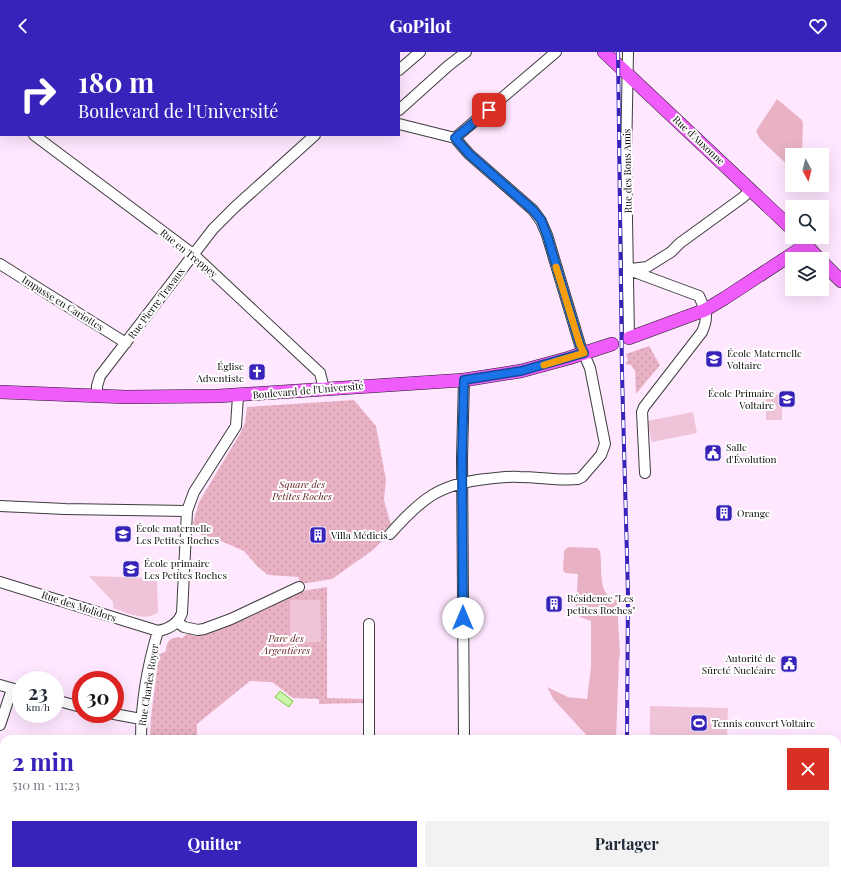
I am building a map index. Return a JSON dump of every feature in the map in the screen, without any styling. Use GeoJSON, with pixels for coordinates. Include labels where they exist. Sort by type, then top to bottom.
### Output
{"type":"FeatureCollection","features":[{"type":"Feature","properties":{"kind":"main road","name":"Rue d'Auxonne"},"geometry":{"type":"LineString","coordinates":[[604,52],[627,72],[785,223]]}},
{"type":"Feature","properties":{"kind":"main road"},"geometry":{"type":"LineString","coordinates":[[629,338],[705,310],[731,294],[798,244]]}},
{"type":"Feature","properties":{"kind":"main road"},"geometry":{"type":"LineString","coordinates":[[805,244],[812,252]]}},
{"type":"Feature","properties":{"kind":"main road"},"geometry":{"type":"LineString","coordinates":[[829,269],[841,281]]}},
{"type":"Feature","properties":{"kind":"main road","name":"Boulevard de l'Université"},"geometry":{"type":"LineString","coordinates":[[0,392],[97,396],[238,396],[464,380],[521,371],[612,344]]}},
{"type":"Feature","properties":{"kind":"street"},"geometry":{"type":"LineString","coordinates":[[400,69],[420,52]]}},
{"type":"Feature","properties":{"kind":"street"},"geometry":{"type":"LineString","coordinates":[[400,109],[466,52]]}},
{"type":"Feature","properties":{"kind":"street"},"geometry":{"type":"LineString","coordinates":[[455,138],[556,52]]}},
{"type":"Feature","properties":{"kind":"street","name":"Rue des Bons Amis"},"geometry":{"type":"LineString","coordinates":[[628,52],[626,159],[629,338]]}},
{"type":"Feature","properties":{"kind":"street"},"geometry":{"type":"LineString","coordinates":[[390,534],[408,513],[426,498],[442,489],[462,482],[509,477],[574,479],[582,477],[601,455],[605,444],[590,368],[580,345],[547,235],[541,220],[533,210],[469,154],[455,138],[400,124]]}},
{"type":"Feature","properties":{"kind":"street","name":"Rue en Treppey"},"geometry":{"type":"LineString","coordinates":[[35,136],[193,254],[320,373],[324,389]]}},
{"type":"Feature","properties":{"kind":"street","name":"Rue Pierre Travaux"},"geometry":{"type":"LineString","coordinates":[[97,396],[97,386],[100,376],[213,229],[235,207],[314,136]]}},
{"type":"Feature","properties":{"kind":"street"},"geometry":{"type":"LineString","coordinates":[[629,270],[647,267],[671,252],[680,242],[751,190]]}},
{"type":"Feature","properties":{"kind":"street","name":"Impasse en Cariottes"},"geometry":{"type":"LineString","coordinates":[[0,264],[126,343]]}},
{"type":"Feature","properties":{"kind":"street"},"geometry":{"type":"LineString","coordinates":[[629,270],[699,296],[705,310],[707,322],[702,332],[644,407],[642,412],[645,472]]}},
{"type":"Feature","properties":{"kind":"street"},"geometry":{"type":"LineString","coordinates":[[464,380],[462,482],[464,735]]}},
{"type":"Feature","properties":{"kind":"street"},"geometry":{"type":"LineString","coordinates":[[158,631],[171,627],[180,619],[182,613],[187,511],[194,492],[236,426],[238,396]]}},
{"type":"Feature","properties":{"kind":"street"},"geometry":{"type":"LineString","coordinates":[[0,506],[65,510],[187,511]]}},
{"type":"Feature","properties":{"kind":"street","name":"Rue des Molidors"},"geometry":{"type":"LineString","coordinates":[[0,582],[158,631]]}},
{"type":"Feature","properties":{"kind":"street"},"geometry":{"type":"LineString","coordinates":[[177,622],[184,627],[204,629],[231,619],[299,587]]}},
{"type":"Feature","properties":{"kind":"street"},"geometry":{"type":"LineString","coordinates":[[369,624],[369,735]]}},
{"type":"Feature","properties":{"kind":"street","name":"Rue Charles Royer"},"geometry":{"type":"LineString","coordinates":[[141,735],[141,719],[152,649],[158,631]]}},
{"type":"Feature","properties":{"kind":"street"},"geometry":{"type":"LineString","coordinates":[[0,685],[12,689]]}},
{"type":"Feature","properties":{"kind":"street"},"geometry":{"type":"LineString","coordinates":[[0,725],[12,700]]}},
{"type":"Feature","properties":{"kind":"street"},"geometry":{"type":"LineString","coordinates":[[124,716],[141,719]]}},
{"type":"Feature","properties":{"kind":"green space"},"geometry":{"type":"Polygon","coordinates":[[[777,99],[802,120],[802,148],[785,148],[785,162],[760,139],[756,131],[777,99]]]}},
{"type":"Feature","properties":{"kind":"green space"},"geometry":{"type":"Polygon","coordinates":[[[649,346],[660,365],[636,394],[635,371],[631,365],[626,364],[628,361],[626,354],[649,346]]]}},
{"type":"Feature","properties":{"kind":"green space","name":"Square des Petites Roches"},"geometry":{"type":"Polygon","coordinates":[[[354,400],[376,426],[386,480],[384,499],[391,525],[385,529],[386,537],[373,550],[332,579],[301,584],[298,577],[268,575],[258,567],[244,551],[214,538],[199,534],[193,523],[199,502],[241,432],[245,423],[247,407],[354,400]]]}},
{"type":"Feature","properties":{"kind":"green space"},"geometry":{"type":"Polygon","coordinates":[[[568,547],[597,548],[600,551],[601,557],[603,587],[610,597],[617,600],[620,656],[616,735],[586,735],[554,700],[547,687],[568,697],[587,699],[591,667],[591,621],[580,617],[576,610],[578,574],[565,573],[563,570],[564,551],[568,547]]]}},
{"type":"Feature","properties":{"kind":"green space","name":"Parc des Argentières"},"geometry":{"type":"Polygon","coordinates":[[[327,587],[327,698],[363,699],[363,703],[319,704],[319,699],[293,698],[272,682],[250,681],[197,724],[197,735],[150,735],[159,655],[166,651],[167,644],[170,640],[173,638],[182,638],[188,633],[194,636],[231,623],[302,591],[327,587]]]}},
{"type":"Feature","properties":{"kind":"shaded area"},"geometry":{"type":"Polygon","coordinates":[[[766,395],[782,395],[782,420],[766,420],[766,395]]]}},
{"type":"Feature","properties":{"kind":"shaded area"},"geometry":{"type":"Polygon","coordinates":[[[693,412],[697,433],[652,442],[647,421],[693,412]]]}},
{"type":"Feature","properties":{"kind":"shaded area"},"geometry":{"type":"Polygon","coordinates":[[[89,576],[157,578],[158,612],[147,617],[141,617],[113,608],[113,602],[89,576]]]}},
{"type":"Feature","properties":{"kind":"shaded area"},"geometry":{"type":"Polygon","coordinates":[[[290,600],[320,600],[321,642],[290,643],[290,600]]]}},
{"type":"Feature","properties":{"kind":"shaded area"},"geometry":{"type":"Polygon","coordinates":[[[280,691],[293,701],[289,707],[275,697],[280,691]]]}},
{"type":"Feature","properties":{"kind":"shaded area","name":"Tennis couvert Voltaire"},"geometry":{"type":"Polygon","coordinates":[[[650,706],[728,708],[727,735],[650,735],[650,706]]]}},
{"type":"Feature","properties":{"kind":"railway"},"geometry":{"type":"LineString","coordinates":[[618,52],[622,373],[628,594],[627,735]]}},
{"type":"Feature","properties":{"kind":"slow traffic"},"geometry":{"type":"LineString","coordinates":[[544,365],[584,353],[580,345],[556,267]]}},
{"type":"Feature","properties":{"kind":"place","name":"École Maternelle Voltaire"},"geometry":{"type":"Point","coordinates":[714,359]}},
{"type":"Feature","properties":{"kind":"place","name":"Église Adventiste"},"geometry":{"type":"Point","coordinates":[257,372]}},
{"type":"Feature","properties":{"kind":"place","name":"École Primaire Voltaire"},"geometry":{"type":"Point","coordinates":[787,399]}},
{"type":"Feature","properties":{"kind":"place","name":"Salle d'Évolution"},"geometry":{"type":"Point","coordinates":[713,453]}},
{"type":"Feature","properties":{"kind":"place","name":"Orange"},"geometry":{"type":"Point","coordinates":[724,513]}},
{"type":"Feature","properties":{"kind":"place","name":"École maternelle Les Petites Roches"},"geometry":{"type":"Point","coordinates":[123,534]}},
{"type":"Feature","properties":{"kind":"place","name":"Villa Médicis"},"geometry":{"type":"Point","coordinates":[318,535]}},
{"type":"Feature","properties":{"kind":"place","name":"École primaire Les Petites Roches"},"geometry":{"type":"Point","coordinates":[131,569]}},
{"type":"Feature","properties":{"kind":"place","name":"Résidence \"Les petites Roches\""},"geometry":{"type":"Point","coordinates":[554,604]}},
{"type":"Feature","properties":{"kind":"place","name":"Autorité de Sûreté Nucléaire"},"geometry":{"type":"Point","coordinates":[789,664]}},
{"type":"Feature","properties":{"kind":"place","name":"Tennis couvert Voltaire"},"geometry":{"type":"Point","coordinates":[699,723]}},
{"type":"Feature","properties":{"kind":"route"},"geometry":{"type":"LineString","coordinates":[[463,618],[462,458],[464,380],[521,371],[584,353],[580,345],[547,235],[541,220],[533,210],[469,154],[455,138],[489,110]]}}]}
